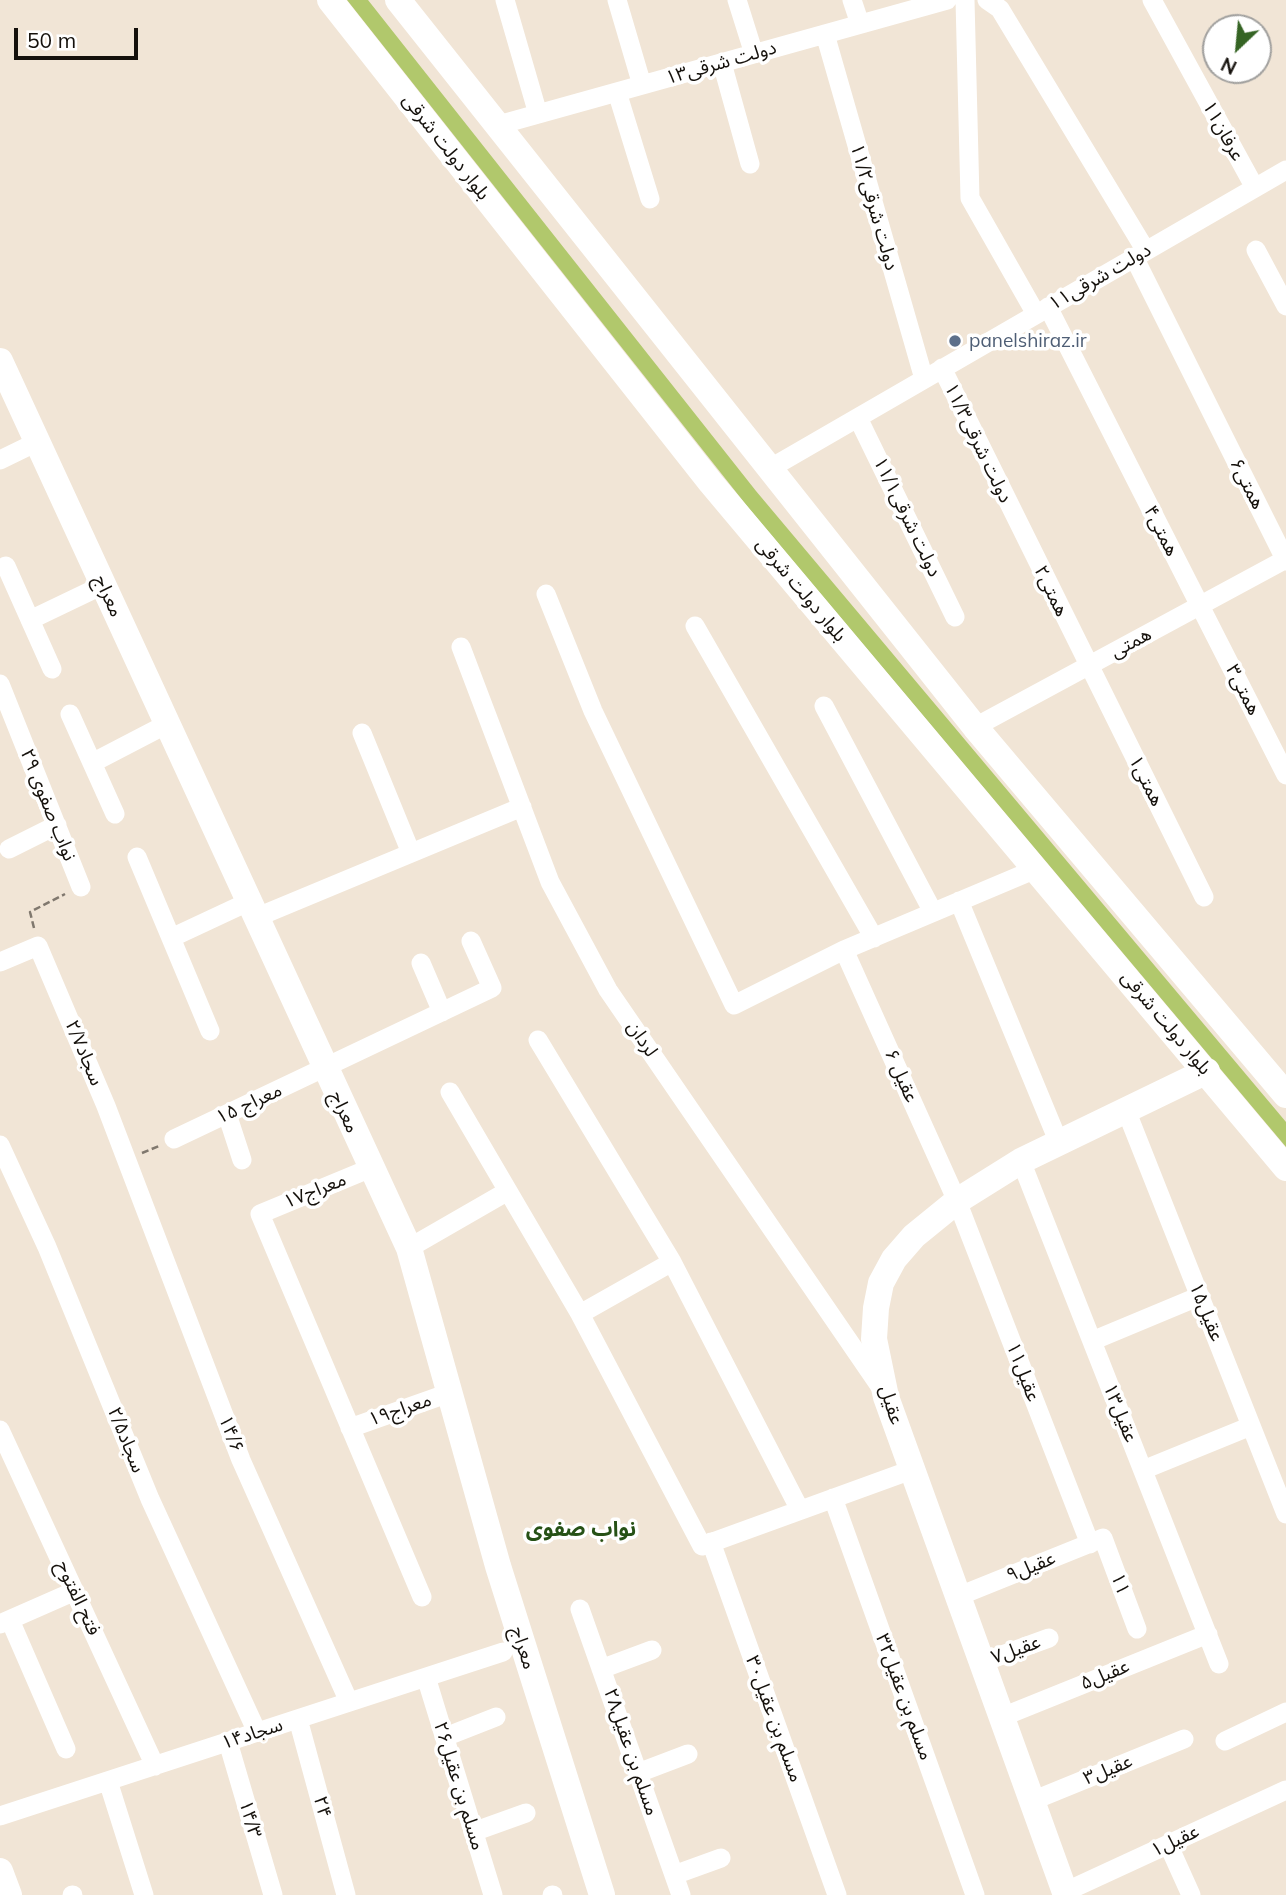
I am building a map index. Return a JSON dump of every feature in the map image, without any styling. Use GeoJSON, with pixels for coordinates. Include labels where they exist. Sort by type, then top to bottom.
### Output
{"type":"FeatureCollection","features":[{"type":"Feature","properties":{"kind":"main road","name":"بلوار دولت شرقی"},"geometry":{"type":"LineString","coordinates":[[330,0],[711,483],[1286,1168]]}},
{"type":"Feature","properties":{"kind":"main road"},"geometry":{"type":"LineString","coordinates":[[398,0],[495,126],[975,727],[1286,1095]]}},
{"type":"Feature","properties":{"kind":"main road","name":"معراج"},"geometry":{"type":"LineString","coordinates":[[0,360],[324,1070],[409,1248],[498,1566],[601,1895]]}},
{"type":"Feature","properties":{"kind":"main road","name":"عقیل"},"geometry":{"type":"LineString","coordinates":[[1065,1894],[886,1396],[874,1339],[881,1283],[894,1259],[914,1236],[957,1201],[1021,1161],[1207,1071]]}},
{"type":"Feature","properties":{"kind":"main road"},"geometry":{"type":"LineString","coordinates":[[0,1871],[9,1895]]}},
{"type":"Feature","properties":{"kind":"street"},"geometry":{"type":"LineString","coordinates":[[506,0],[538,114]]}},
{"type":"Feature","properties":{"kind":"street"},"geometry":{"type":"LineString","coordinates":[[617,0],[642,85]]}},
{"type":"Feature","properties":{"kind":"street"},"geometry":{"type":"LineString","coordinates":[[737,0],[754,54]]}},
{"type":"Feature","properties":{"kind":"street"},"geometry":{"type":"LineString","coordinates":[[852,0],[860,24]]}},
{"type":"Feature","properties":{"kind":"street","name":"۱۳دولت شرقی"},"geometry":{"type":"LineString","coordinates":[[495,126],[947,0]]}},
{"type":"Feature","properties":{"kind":"street","name":"۴همتی"},"geometry":{"type":"LineString","coordinates":[[965,0],[970,198],[1042,311],[1124,456],[1199,606]]}},
{"type":"Feature","properties":{"kind":"street","name":"۶همتی"},"geometry":{"type":"LineString","coordinates":[[987,0],[1000,9],[1140,254],[1209,408],[1286,560]]}},
{"type":"Feature","properties":{"kind":"street","name":"۱۱عرفان"},"geometry":{"type":"LineString","coordinates":[[1152,0],[1255,188]]}},
{"type":"Feature","properties":{"kind":"street","name":"۱۱/۲دولت شرقی"},"geometry":{"type":"LineString","coordinates":[[825,34],[924,379]]}},
{"type":"Feature","properties":{"kind":"street"},"geometry":{"type":"LineString","coordinates":[[722,63],[750,164]]}},
{"type":"Feature","properties":{"kind":"street"},"geometry":{"type":"LineString","coordinates":[[617,92],[650,199]]}},
{"type":"Feature","properties":{"kind":"street","name":"۱۱دولت شرقی"},"geometry":{"type":"LineString","coordinates":[[769,469],[1286,170]]}},
{"type":"Feature","properties":{"kind":"street"},"geometry":{"type":"LineString","coordinates":[[1256,250],[1286,306]]}},
{"type":"Feature","properties":{"kind":"street","name":"۱۱/۳دولت شرقی"},"geometry":{"type":"LineString","coordinates":[[942,368],[1014,517]]}},
{"type":"Feature","properties":{"kind":"street","name":"۱۱/۱دولت شرقی"},"geometry":{"type":"LineString","coordinates":[[858,418],[955,617]]}},
{"type":"Feature","properties":{"kind":"street"},"geometry":{"type":"LineString","coordinates":[[0,460],[37,442]]}},
{"type":"Feature","properties":{"kind":"street","name":"۲همتی"},"geometry":{"type":"LineString","coordinates":[[1014,517],[1087,666]]}},
{"type":"Feature","properties":{"kind":"street","name":"همتی"},"geometry":{"type":"LineString","coordinates":[[975,727],[1286,560]]}},
{"type":"Feature","properties":{"kind":"street"},"geometry":{"type":"LineString","coordinates":[[6,566],[52,669]]}},
{"type":"Feature","properties":{"kind":"street"},"geometry":{"type":"LineString","coordinates":[[30,620],[103,585]]}},
{"type":"Feature","properties":{"kind":"street"},"geometry":{"type":"LineString","coordinates":[[546,594],[593,711],[734,1005],[844,950],[1036,869]]}},
{"type":"Feature","properties":{"kind":"street","name":"۳همتی"},"geometry":{"type":"LineString","coordinates":[[1199,606],[1286,775]]}},
{"type":"Feature","properties":{"kind":"street"},"geometry":{"type":"LineString","coordinates":[[695,626],[874,938]]}},
{"type":"Feature","properties":{"kind":"street","name":"لردان"},"geometry":{"type":"LineString","coordinates":[[461,647],[550,882],[608,990],[886,1396]]}},
{"type":"Feature","properties":{"kind":"street","name":"۱همتی"},"geometry":{"type":"LineString","coordinates":[[1087,666],[1204,897]]}},
{"type":"Feature","properties":{"kind":"street","name":"نواب صفوی ۲۹"},"geometry":{"type":"LineString","coordinates":[[0,684],[7,721],[57,825],[81,887]]}},
{"type":"Feature","properties":{"kind":"street"},"geometry":{"type":"LineString","coordinates":[[824,706],[933,912]]}},
{"type":"Feature","properties":{"kind":"street"},"geometry":{"type":"LineString","coordinates":[[70,714],[115,814]]}},
{"type":"Feature","properties":{"kind":"street"},"geometry":{"type":"LineString","coordinates":[[92,763],[167,724]]}},
{"type":"Feature","properties":{"kind":"street"},"geometry":{"type":"LineString","coordinates":[[362,733],[411,853]]}},
{"type":"Feature","properties":{"kind":"street"},"geometry":{"type":"LineString","coordinates":[[171,938],[411,853],[522,807]]}},
{"type":"Feature","properties":{"kind":"street"},"geometry":{"type":"LineString","coordinates":[[9,849],[57,825]]}},
{"type":"Feature","properties":{"kind":"street"},"geometry":{"type":"LineString","coordinates":[[137,857],[210,1031]]}},
{"type":"Feature","properties":{"kind":"street"},"geometry":{"type":"LineString","coordinates":[[959,901],[1059,1143]]}},
{"type":"Feature","properties":{"kind":"street","name":"معراج ۱۵"},"geometry":{"type":"LineString","coordinates":[[174,1139],[492,988],[471,941]]}},
{"type":"Feature","properties":{"kind":"street"},"geometry":{"type":"LineString","coordinates":[[0,962],[38,946]]}},
{"type":"Feature","properties":{"kind":"street","name":"سجاد۲/۷"},"geometry":{"type":"LineString","coordinates":[[38,946],[127,1160]]}},
{"type":"Feature","properties":{"kind":"street","name":"عقیل ۶"},"geometry":{"type":"LineString","coordinates":[[844,950],[957,1201]]}},
{"type":"Feature","properties":{"kind":"street"},"geometry":{"type":"LineString","coordinates":[[421,963],[442,1012]]}},
{"type":"Feature","properties":{"kind":"street"},"geometry":{"type":"LineString","coordinates":[[538,1040],[672,1262],[800,1510]]}},
{"type":"Feature","properties":{"kind":"street"},"geometry":{"type":"LineString","coordinates":[[450,1093],[580,1314],[702,1546],[914,1469]]}},
{"type":"Feature","properties":{"kind":"street","name":"عقیل۱۵"},"geometry":{"type":"LineString","coordinates":[[1126,1110],[1286,1514]]}},
{"type":"Feature","properties":{"kind":"street"},"geometry":{"type":"LineString","coordinates":[[227,1114],[242,1160]]}},
{"type":"Feature","properties":{"kind":"street","name":"۲/۵سجاد"},"geometry":{"type":"LineString","coordinates":[[0,1144],[47,1247],[150,1499],[257,1732]]}},
{"type":"Feature","properties":{"kind":"street","name":"۱۴/۶"},"geometry":{"type":"LineString","coordinates":[[127,1160],[241,1460],[349,1702]]}},
{"type":"Feature","properties":{"kind":"street","name":"عقیل۱۳"},"geometry":{"type":"LineString","coordinates":[[1021,1161],[1219,1664]]}},
{"type":"Feature","properties":{"kind":"street","name":"معراج۱۷"},"geometry":{"type":"LineString","coordinates":[[350,1428],[260,1214],[371,1168]]}},
{"type":"Feature","properties":{"kind":"street"},"geometry":{"type":"LineString","coordinates":[[409,1248],[508,1191]]}},
{"type":"Feature","properties":{"kind":"street","name":"عقیل۱۱"},"geometry":{"type":"LineString","coordinates":[[957,1201],[1096,1541]]}},
{"type":"Feature","properties":{"kind":"street"},"geometry":{"type":"LineString","coordinates":[[580,1314],[672,1262]]}},
{"type":"Feature","properties":{"kind":"street"},"geometry":{"type":"LineString","coordinates":[[1092,1341],[1200,1296]]}},
{"type":"Feature","properties":{"kind":"street","name":"معراج۱۹"},"geometry":{"type":"LineString","coordinates":[[350,1428],[449,1393]]}},
{"type":"Feature","properties":{"kind":"street"},"geometry":{"type":"LineString","coordinates":[[1143,1470],[1251,1426]]}},
{"type":"Feature","properties":{"kind":"street"},"geometry":{"type":"LineString","coordinates":[[350,1428],[422,1597]]}},
{"type":"Feature","properties":{"kind":"street","name":"فتح الفتوح"},"geometry":{"type":"LineString","coordinates":[[0,1430],[155,1766]]}},
{"type":"Feature","properties":{"kind":"street","name":"مسلم بن عقیل۳۲"},"geometry":{"type":"LineString","coordinates":[[834,1498],[975,1895]]}},
{"type":"Feature","properties":{"kind":"street","name":"عقیل۹"},"geometry":{"type":"LineString","coordinates":[[959,1596],[1096,1541]]}},
{"type":"Feature","properties":{"kind":"street","name":"۱۱"},"geometry":{"type":"LineString","coordinates":[[1096,1541],[1137,1629]]}},
{"type":"Feature","properties":{"kind":"street","name":"مسلم بن عقیل۳۰"},"geometry":{"type":"LineString","coordinates":[[711,1542],[836,1895]]}},
{"type":"Feature","properties":{"kind":"street"},"geometry":{"type":"LineString","coordinates":[[66,1749],[5,1622],[75,1591]]}},
{"type":"Feature","properties":{"kind":"street","name":"مسلم بن عقیل۲۸"},"geometry":{"type":"LineString","coordinates":[[580,1609],[681,1895]]}},
{"type":"Feature","properties":{"kind":"street","name":"عقیل۵"},"geometry":{"type":"LineString","coordinates":[[1002,1717],[1208,1634]]}},
{"type":"Feature","properties":{"kind":"street","name":"عقیل۷"},"geometry":{"type":"LineString","coordinates":[[983,1662],[1049,1638]]}},
{"type":"Feature","properties":{"kind":"street"},"geometry":{"type":"LineString","coordinates":[[601,1669],[652,1650]]}},
{"type":"Feature","properties":{"kind":"street","name":"۱۴سجاد"},"geometry":{"type":"LineString","coordinates":[[0,1816],[503,1652]]}},
{"type":"Feature","properties":{"kind":"street","name":"مسلم بن عقیل۲۶"},"geometry":{"type":"LineString","coordinates":[[426,1677],[493,1895]]}},
{"type":"Feature","properties":{"kind":"street"},"geometry":{"type":"LineString","coordinates":[[1225,1741],[1286,1713]]}},
{"type":"Feature","properties":{"kind":"street"},"geometry":{"type":"LineString","coordinates":[[445,1737],[496,1717]]}},
{"type":"Feature","properties":{"kind":"street","name":"۲۴"},"geometry":{"type":"LineString","coordinates":[[298,1719],[346,1895]]}},
{"type":"Feature","properties":{"kind":"street","name":"عقیل۳"},"geometry":{"type":"LineString","coordinates":[[1032,1801],[1184,1739]]}},
{"type":"Feature","properties":{"kind":"street","name":"۱۴/۳"},"geometry":{"type":"LineString","coordinates":[[228,1742],[273,1895]]}},
{"type":"Feature","properties":{"kind":"street"},"geometry":{"type":"LineString","coordinates":[[638,1773],[688,1754]]}},
{"type":"Feature","properties":{"kind":"street"},"geometry":{"type":"LineString","coordinates":[[108,1781],[144,1895]]}},
{"type":"Feature","properties":{"kind":"street","name":"عقیل۱"},"geometry":{"type":"LineString","coordinates":[[1065,1894],[1286,1790]]}},
{"type":"Feature","properties":{"kind":"street"},"geometry":{"type":"LineString","coordinates":[[473,1832],[526,1813]]}},
{"type":"Feature","properties":{"kind":"street"},"geometry":{"type":"LineString","coordinates":[[1168,1844],[1191,1895]]}},
{"type":"Feature","properties":{"kind":"street"},"geometry":{"type":"LineString","coordinates":[[674,1875],[721,1858]]}},
{"type":"Feature","properties":{"kind":"path"},"geometry":{"type":"LineString","coordinates":[[38,946],[30,912],[81,887]]}},
{"type":"Feature","properties":{"kind":"path"},"geometry":{"type":"LineString","coordinates":[[127,1160],[174,1139]]}},
{"type":"Feature","properties":{"kind":"green space"},"geometry":{"type":"Polygon","coordinates":[[[347,0],[368,0],[756,491],[1286,1122],[1286,1147],[747,506],[347,0]]]}},
{"type":"Feature","properties":{"kind":"place","name":"panelshiraz.ir"},"geometry":{"type":"Point","coordinates":[955,341]}},
{"type":"Feature","properties":{"kind":"district","name":"نواب صفوی"},"geometry":{"type":"Point","coordinates":[581,1530]}}]}
